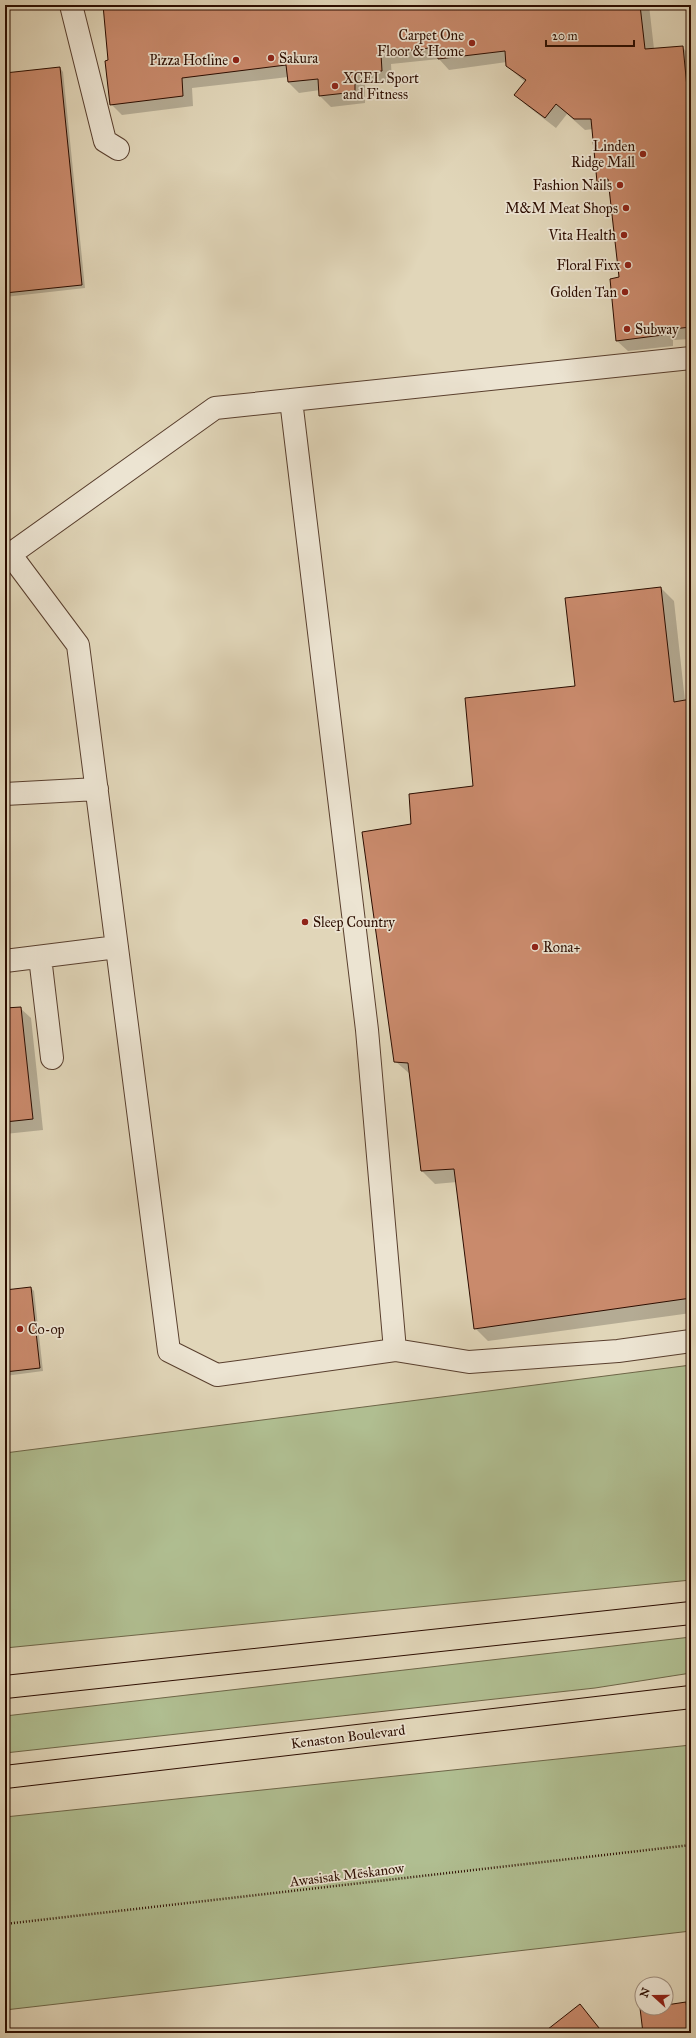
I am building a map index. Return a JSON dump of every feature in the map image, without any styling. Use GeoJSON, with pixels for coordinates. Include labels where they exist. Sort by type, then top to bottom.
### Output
{"type":"FeatureCollection","features":[{"type":"Feature","properties":{"kind":"main road"},"geometry":{"type":"LineString","coordinates":[[5,1687],[691,1613]]}},
{"type":"Feature","properties":{"kind":"main road","name":"Kenaston Boulevard"},"geometry":{"type":"LineString","coordinates":[[5,1777],[691,1697]]}},
{"type":"Feature","properties":{"kind":"lane"},"geometry":{"type":"LineString","coordinates":[[72,5],[105,140],[118,149]]}},
{"type":"Feature","properties":{"kind":"lane"},"geometry":{"type":"LineString","coordinates":[[691,358],[215,408],[7,556],[78,645],[170,1351],[216,1375],[395,1350],[469,1362],[618,1351],[691,1341]]}},
{"type":"Feature","properties":{"kind":"lane"},"geometry":{"type":"LineString","coordinates":[[291,400],[367,1030],[395,1350]]}},
{"type":"Feature","properties":{"kind":"lane"},"geometry":{"type":"LineString","coordinates":[[5,794],[97,789]]}},
{"type":"Feature","properties":{"kind":"lane"},"geometry":{"type":"LineString","coordinates":[[5,960],[117,948]]}},
{"type":"Feature","properties":{"kind":"lane"},"geometry":{"type":"LineString","coordinates":[[40,957],[52,1058]]}},
{"type":"Feature","properties":{"kind":"path","name":"Awasisak Mēskanow"},"geometry":{"type":"LineString","coordinates":[[5,1924],[691,1845]]}},
{"type":"Feature","properties":{"kind":"green space"},"geometry":{"type":"Polygon","coordinates":[[[691,1365],[691,1580],[5,1648],[5,1453],[691,1365]]]}},
{"type":"Feature","properties":{"kind":"green space"},"geometry":{"type":"Polygon","coordinates":[[[691,1637],[691,1673],[595,1688],[5,1753],[5,1716],[691,1637]]]}},
{"type":"Feature","properties":{"kind":"green space"},"geometry":{"type":"Polygon","coordinates":[[[691,1745],[691,1931],[5,2010],[5,1817],[691,1745]]]}},
{"type":"Feature","properties":{"kind":"building","name":"Linden Ridge Mall"},"geometry":{"type":"Polygon","coordinates":[[[103,5],[640,5],[645,49],[683,46],[691,129],[691,327],[663,330],[663,335],[616,341],[610,279],[619,277],[608,179],[597,182],[591,119],[574,119],[556,104],[545,118],[514,95],[526,80],[506,66],[505,51],[438,59],[437,47],[381,54],[382,71],[355,74],[355,92],[319,96],[318,79],[288,82],[286,65],[182,78],[183,96],[110,105],[105,61],[108,60],[103,5]]]}},
{"type":"Feature","properties":{"kind":"building"},"geometry":{"type":"Polygon","coordinates":[[[60,67],[82,285],[5,293],[5,73],[60,67]]]}},
{"type":"Feature","properties":{"kind":"building","name":"Rona+"},"geometry":{"type":"Polygon","coordinates":[[[661,587],[674,702],[691,699],[691,1298],[474,1329],[454,1169],[421,1171],[408,1063],[394,1062],[362,832],[411,824],[409,794],[473,786],[465,698],[575,686],[565,598],[661,587]]]}},
{"type":"Feature","properties":{"kind":"building"},"geometry":{"type":"Polygon","coordinates":[[[21,1007],[33,1119],[5,1122],[5,1008],[21,1007]]]}},
{"type":"Feature","properties":{"kind":"building","name":"Co-op"},"geometry":{"type":"Polygon","coordinates":[[[31,1287],[40,1368],[5,1372],[5,1290],[31,1287]]]}},
{"type":"Feature","properties":{"kind":"building"},"geometry":{"type":"Polygon","coordinates":[[[686,2002],[687,2010],[691,2009],[691,2033],[643,2033],[641,2016],[674,2016],[674,2004],[686,2002]]]}},
{"type":"Feature","properties":{"kind":"building"},"geometry":{"type":"Polygon","coordinates":[[[580,2004],[603,2033],[543,2033],[580,2004]]]}},
{"type":"Feature","properties":{"kind":"place","name":"Carpet One Floor & Home"},"geometry":{"type":"Point","coordinates":[472,43]}},
{"type":"Feature","properties":{"kind":"place","name":"Sakura"},"geometry":{"type":"Point","coordinates":[271,58]}},
{"type":"Feature","properties":{"kind":"place","name":"Pizza Hotline"},"geometry":{"type":"Point","coordinates":[236,60]}},
{"type":"Feature","properties":{"kind":"place","name":"XCEL Sport and Fitness"},"geometry":{"type":"Point","coordinates":[335,86]}},
{"type":"Feature","properties":{"kind":"place","name":"Linden Ridge Mall"},"geometry":{"type":"Point","coordinates":[643,154]}},
{"type":"Feature","properties":{"kind":"place","name":"Fashion Nails"},"geometry":{"type":"Point","coordinates":[620,185]}},
{"type":"Feature","properties":{"kind":"place","name":"M&M Meat Shops"},"geometry":{"type":"Point","coordinates":[626,208]}},
{"type":"Feature","properties":{"kind":"place","name":"Vita Health"},"geometry":{"type":"Point","coordinates":[624,235]}},
{"type":"Feature","properties":{"kind":"place","name":"Floral Fixx"},"geometry":{"type":"Point","coordinates":[628,265]}},
{"type":"Feature","properties":{"kind":"place","name":"Golden Tan"},"geometry":{"type":"Point","coordinates":[625,292]}},
{"type":"Feature","properties":{"kind":"place","name":"Subway"},"geometry":{"type":"Point","coordinates":[627,329]}},
{"type":"Feature","properties":{"kind":"place","name":"Sleep Country"},"geometry":{"type":"Point","coordinates":[305,922]}},
{"type":"Feature","properties":{"kind":"place","name":"Rona+"},"geometry":{"type":"Point","coordinates":[535,947]}},
{"type":"Feature","properties":{"kind":"place","name":"Co-op"},"geometry":{"type":"Point","coordinates":[20,1329]}}]}
